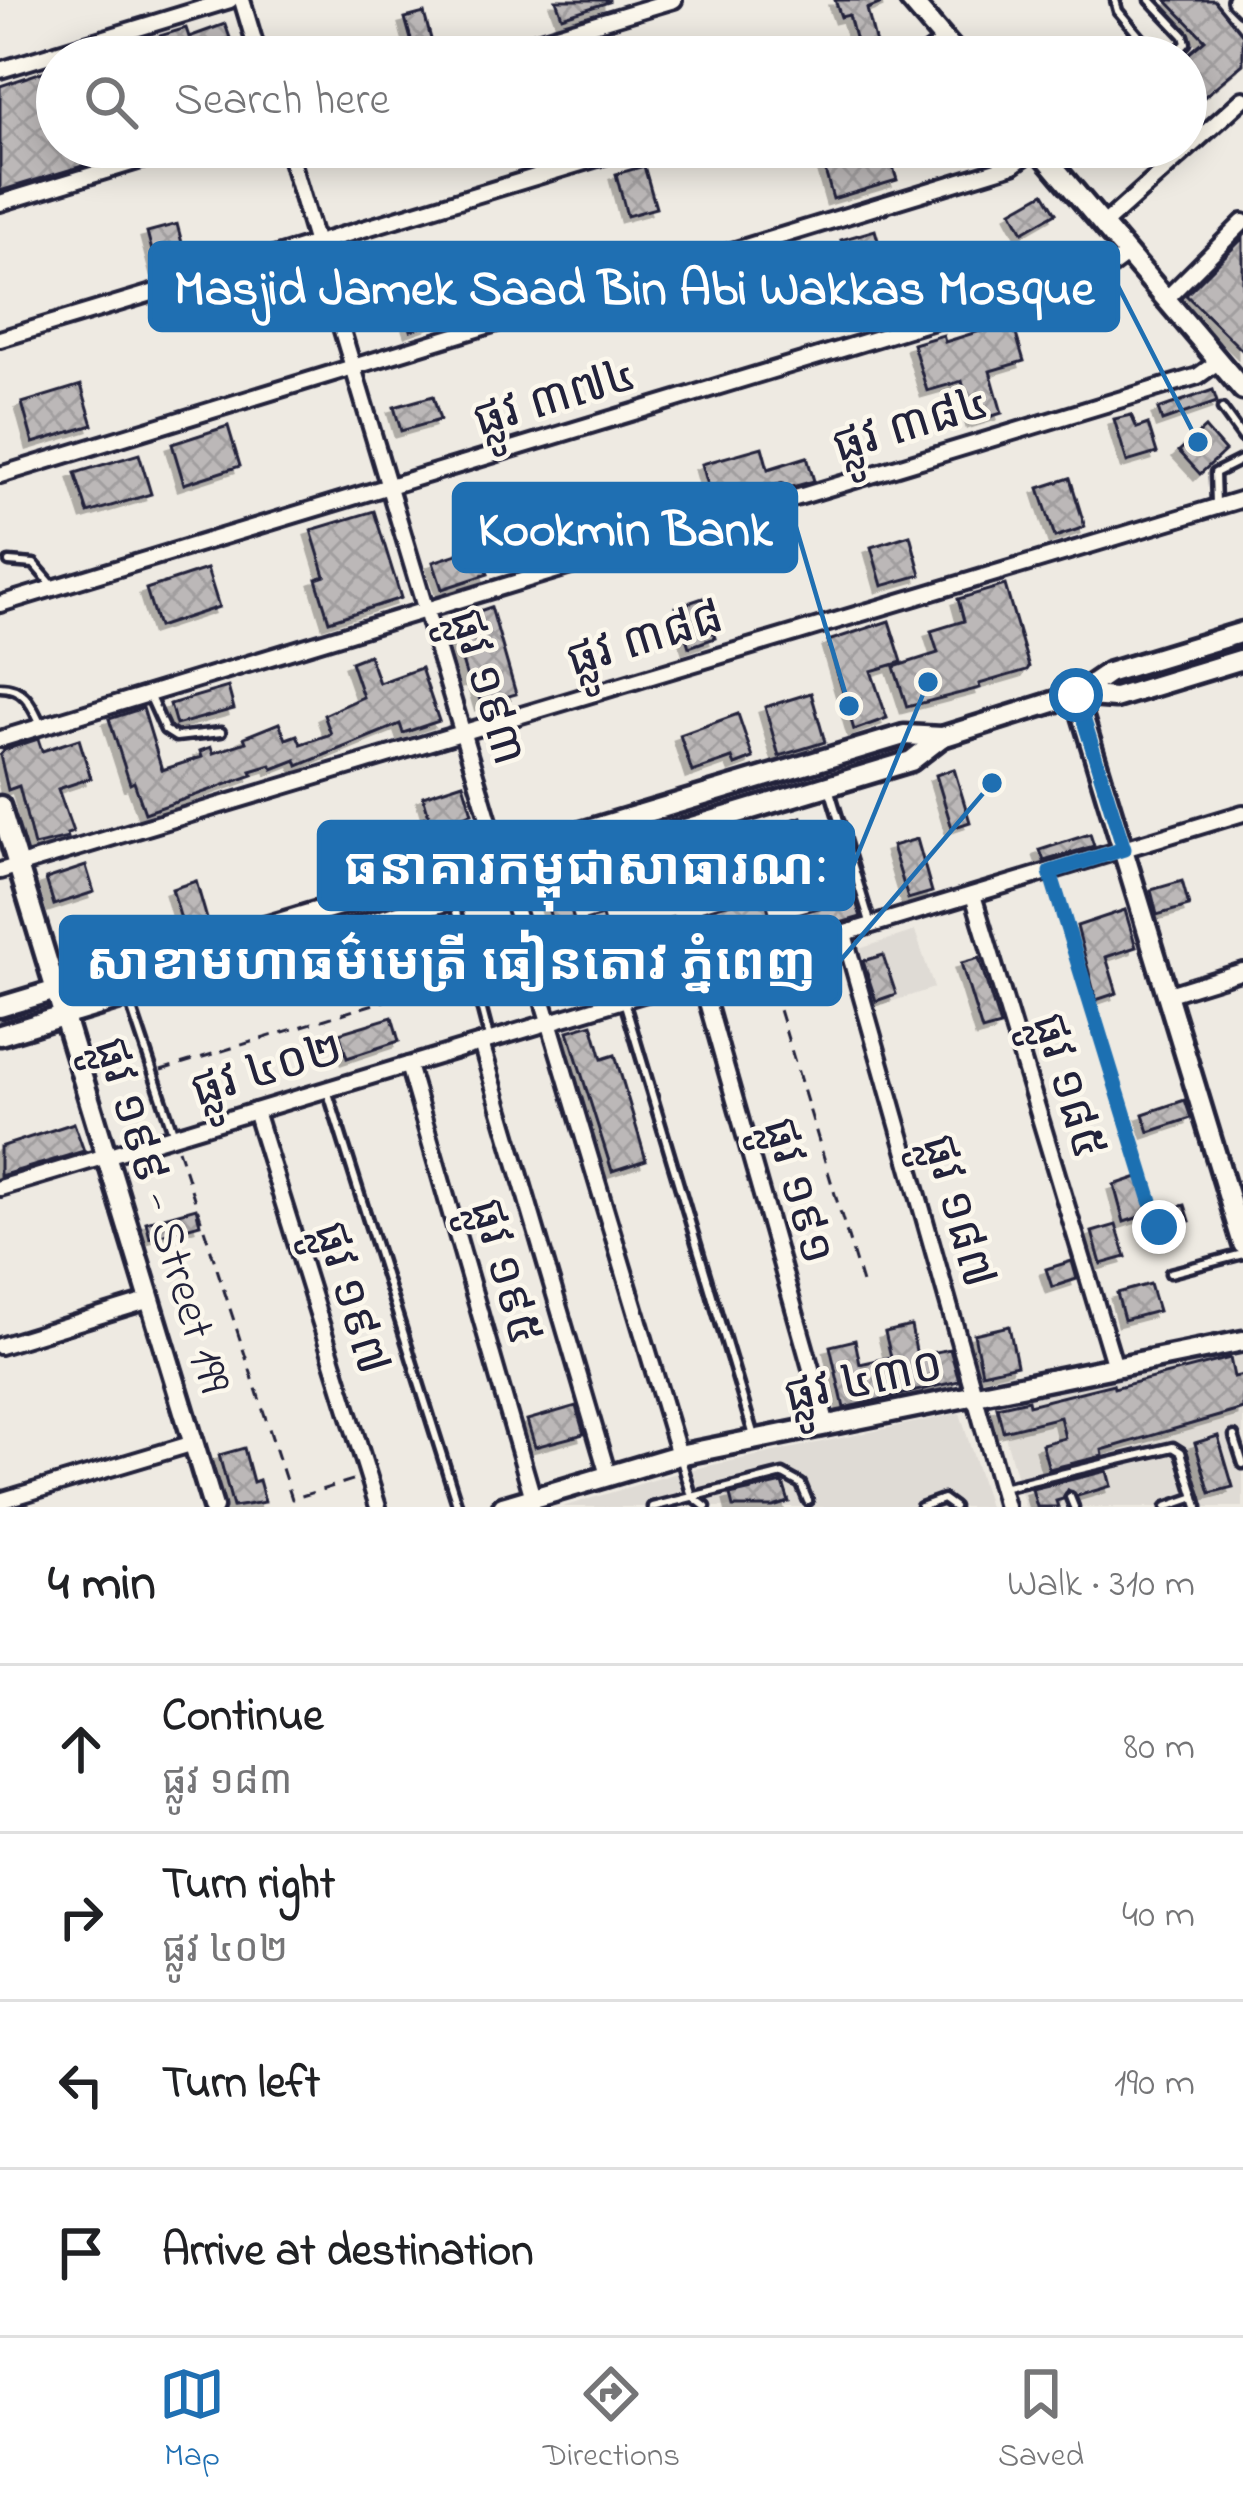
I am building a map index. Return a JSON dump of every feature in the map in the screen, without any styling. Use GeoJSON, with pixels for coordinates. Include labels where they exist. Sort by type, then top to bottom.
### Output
{"type":"FeatureCollection","features":[{"type":"Feature","properties":{"kind":"main road"},"geometry":{"type":"LineString","coordinates":[[910,0],[941,36]]}},
{"type":"Feature","properties":{"kind":"main road"},"geometry":{"type":"LineString","coordinates":[[1055,168],[1234,373]]}},
{"type":"Feature","properties":{"kind":"main road"},"geometry":{"type":"LineString","coordinates":[[0,1035],[911,760],[942,737],[1076,695],[1108,673],[1243,632]]}},
{"type":"Feature","properties":{"kind":"main road"},"geometry":{"type":"LineString","coordinates":[[1076,695],[1115,698],[1243,659]]}},
{"type":"Feature","properties":{"kind":"main road"},"geometry":{"type":"LineString","coordinates":[[1076,695],[1243,1244]]}},
{"type":"Feature","properties":{"kind":"main road"},"geometry":{"type":"LineString","coordinates":[[0,1007],[904,735],[942,737]]}},
{"type":"Feature","properties":{"kind":"main road","name":"ផ្លូវ ១៩៩ - Street 199"},"geometry":{"type":"LineString","coordinates":[[0,806],[9,868],[56,990],[213,1507]]}},
{"type":"Feature","properties":{"kind":"main road","name":"ផ្លូវ ៤៣០"},"geometry":{"type":"LineString","coordinates":[[502,1507],[679,1455],[1243,1341]]}},
{"type":"Feature","properties":{"kind":"street"},"geometry":{"type":"LineString","coordinates":[[112,36],[230,0]]}},
{"type":"Feature","properties":{"kind":"street"},"geometry":{"type":"LineString","coordinates":[[242,0],[253,36]]}},
{"type":"Feature","properties":{"kind":"street"},"geometry":{"type":"LineString","coordinates":[[553,36],[674,0]]}},
{"type":"Feature","properties":{"kind":"street"},"geometry":{"type":"LineString","coordinates":[[1235,0],[1243,8]]}},
{"type":"Feature","properties":{"kind":"street"},"geometry":{"type":"LineString","coordinates":[[0,70],[36,59]]}},
{"type":"Feature","properties":{"kind":"street"},"geometry":{"type":"LineString","coordinates":[[1207,131],[1243,99]]}},
{"type":"Feature","properties":{"kind":"street"},"geometry":{"type":"LineString","coordinates":[[0,203],[115,168]]}},
{"type":"Feature","properties":{"kind":"street","name":"ផ្លូវ ១៩៣"},"geometry":{"type":"LineString","coordinates":[[292,168],[679,1455]]}},
{"type":"Feature","properties":{"kind":"street"},"geometry":{"type":"LineString","coordinates":[[0,340],[567,168]]}},
{"type":"Feature","properties":{"kind":"street"},"geometry":{"type":"LineString","coordinates":[[0,475],[1003,168]]}},
{"type":"Feature","properties":{"kind":"street"},"geometry":{"type":"LineString","coordinates":[[1103,225],[1166,168]]}},
{"type":"Feature","properties":{"kind":"street"},"geometry":{"type":"LineString","coordinates":[[1166,299],[1243,222]]}},
{"type":"Feature","properties":{"kind":"street","name":"ផ្លូវ ៣៧៤"},"geometry":{"type":"LineString","coordinates":[[0,604],[1109,268],[1128,254]]}},
{"type":"Feature","properties":{"kind":"street","name":"ផ្លូវ ៣៨៤"},"geometry":{"type":"LineString","coordinates":[[0,739],[1198,376],[1234,373]]}},
{"type":"Feature","properties":{"kind":"street","name":"ផ្លូវ ៣៨៨"},"geometry":{"type":"LineString","coordinates":[[9,868],[1243,499]]}},
{"type":"Feature","properties":{"kind":"street","name":"ផ្លូវ ៤០២"},"geometry":{"type":"LineString","coordinates":[[0,1188],[1243,813]]}},
{"type":"Feature","properties":{"kind":"street","name":"ផ្លូវ ១៨៥"},"geometry":{"type":"LineString","coordinates":[[973,895],[1115,1367]]}},
{"type":"Feature","properties":{"kind":"street","name":"ផ្លូវ ១៨៧"},"geometry":{"type":"LineString","coordinates":[[844,934],[1006,1507]]}},
{"type":"Feature","properties":{"kind":"street"},"geometry":{"type":"LineString","coordinates":[[1168,994],[1243,971]]}},
{"type":"Feature","properties":{"kind":"street","name":"ផ្លូវ ១៩១"},"geometry":{"type":"LineString","coordinates":[[700,977],[827,1425]]}},
{"type":"Feature","properties":{"kind":"street"},"geometry":{"type":"LineString","coordinates":[[486,1042],[608,1475]]}},
{"type":"Feature","properties":{"kind":"street","name":"ផ្លូវ ១៩៥"},"geometry":{"type":"LineString","coordinates":[[408,1065],[533,1498]]}},
{"type":"Feature","properties":{"kind":"street","name":"ផ្លូវ ១៩៧"},"geometry":{"type":"LineString","coordinates":[[256,1111],[377,1507]]}},
{"type":"Feature","properties":{"kind":"street"},"geometry":{"type":"LineString","coordinates":[[0,1346],[150,1300]]}},
{"type":"Feature","properties":{"kind":"street"},"geometry":{"type":"LineString","coordinates":[[0,1501],[194,1443]]}},
{"type":"Feature","properties":{"kind":"lane"},"geometry":{"type":"LineString","coordinates":[[1115,0],[1118,11],[1139,36]]}},
{"type":"Feature","properties":{"kind":"lane"},"geometry":{"type":"LineString","coordinates":[[1150,0],[1184,36]]}},
{"type":"Feature","properties":{"kind":"lane"},"geometry":{"type":"LineString","coordinates":[[1222,409],[1243,438]]}},
{"type":"Feature","properties":{"kind":"lane"},"geometry":{"type":"LineString","coordinates":[[1216,507],[1215,473],[1243,459]]}},
{"type":"Feature","properties":{"kind":"lane"},"geometry":{"type":"LineString","coordinates":[[9,562],[34,564],[54,588]]}},
{"type":"Feature","properties":{"kind":"lane"},"geometry":{"type":"LineString","coordinates":[[0,687],[29,699],[42,726]]}},
{"type":"Feature","properties":{"kind":"lane"},"geometry":{"type":"LineString","coordinates":[[149,694],[165,730],[176,737],[221,732]]}},
{"type":"Feature","properties":{"kind":"lane"},"geometry":{"type":"LineString","coordinates":[[828,785],[871,926]]}},
{"type":"Feature","properties":{"kind":"lane"},"geometry":{"type":"LineString","coordinates":[[453,899],[486,1042]]}},
{"type":"Feature","properties":{"kind":"lane"},"geometry":{"type":"LineString","coordinates":[[128,996],[174,1136]]}},
{"type":"Feature","properties":{"kind":"lane"},"geometry":{"type":"LineString","coordinates":[[624,1000],[755,1440]]}},
{"type":"Feature","properties":{"kind":"lane"},"geometry":{"type":"LineString","coordinates":[[327,1090],[458,1507]]}},
{"type":"Feature","properties":{"kind":"lane"},"geometry":{"type":"LineString","coordinates":[[1170,1274],[1243,1255]]}},
{"type":"Feature","properties":{"kind":"lane"},"geometry":{"type":"LineString","coordinates":[[1234,1436],[1243,1464]]}},
{"type":"Feature","properties":{"kind":"lane"},"geometry":{"type":"LineString","coordinates":[[1000,1488],[1173,1448],[1180,1452],[1198,1507]]}},
{"type":"Feature","properties":{"kind":"lane"},"geometry":{"type":"LineString","coordinates":[[679,1455],[692,1496],[706,1507]]}},
{"type":"Feature","properties":{"kind":"lane"},"geometry":{"type":"LineString","coordinates":[[652,1507],[783,1474],[801,1484],[808,1501]]}},
{"type":"Feature","properties":{"kind":"lane"},"geometry":{"type":"LineString","coordinates":[[1166,1507],[1195,1497]]}},
{"type":"Feature","properties":{"kind":"lane"},"geometry":{"type":"LineString","coordinates":[[1070,1498],[1074,1507]]}},
{"type":"Feature","properties":{"kind":"lane"},"geometry":{"type":"LineString","coordinates":[[921,1507],[943,1499],[953,1507]]}},
{"type":"Feature","properties":{"kind":"path"},"geometry":{"type":"LineString","coordinates":[[1050,872],[1159,1227]]}},
{"type":"Feature","properties":{"kind":"path"},"geometry":{"type":"LineString","coordinates":[[763,958],[864,1290]]}},
{"type":"Feature","properties":{"kind":"path"},"geometry":{"type":"LineString","coordinates":[[153,1073],[422,989]]}},
{"type":"Feature","properties":{"kind":"path"},"geometry":{"type":"LineString","coordinates":[[174,1136],[292,1499],[369,1475]]}},
{"type":"Feature","properties":{"kind":"shaded area"},"geometry":{"type":"Polygon","coordinates":[[[915,931],[934,988],[875,1007],[856,950],[915,931]]]}},
{"type":"Feature","properties":{"kind":"shaded area"},"geometry":{"type":"Polygon","coordinates":[[[1243,1351],[1243,1507],[1025,1507],[997,1407],[1002,1400],[1243,1351]]]}},
{"type":"Feature","properties":{"kind":"shaded area"},"geometry":{"type":"Polygon","coordinates":[[[960,1413],[989,1507],[562,1507],[684,1471],[960,1413]]]}},
{"type":"Feature","properties":{"kind":"building"},"geometry":{"type":"Polygon","coordinates":[[[556,0],[609,0],[609,2],[562,17],[556,0]]]}},
{"type":"Feature","properties":{"kind":"building"},"geometry":{"type":"Polygon","coordinates":[[[835,0],[889,0],[867,9],[874,36],[854,36],[849,15],[841,17],[835,0]]]}},
{"type":"Feature","properties":{"kind":"building"},"geometry":{"type":"Polygon","coordinates":[[[1166,0],[1214,0],[1243,35],[1243,64],[1207,94],[1207,36],[1201,36],[1166,0]]]}},
{"type":"Feature","properties":{"kind":"building"},"geometry":{"type":"Polygon","coordinates":[[[424,13],[430,36],[410,36],[405,18],[424,13]]]}},
{"type":"Feature","properties":{"kind":"building"},"geometry":{"type":"Polygon","coordinates":[[[225,24],[229,36],[192,36],[225,24]]]}},
{"type":"Feature","properties":{"kind":"building"},"geometry":{"type":"Polygon","coordinates":[[[186,28],[189,36],[160,36],[186,28]]]}},
{"type":"Feature","properties":{"kind":"building"},"geometry":{"type":"Polygon","coordinates":[[[36,74],[36,168],[76,168],[0,191],[0,86],[36,74]]]}},
{"type":"Feature","properties":{"kind":"building"},"geometry":{"type":"Polygon","coordinates":[[[645,168],[656,208],[627,216],[616,174],[645,168]]]}},
{"type":"Feature","properties":{"kind":"building"},"geometry":{"type":"Polygon","coordinates":[[[824,168],[893,168],[897,180],[833,199],[824,168]]]}},
{"type":"Feature","properties":{"kind":"building"},"geometry":{"type":"Polygon","coordinates":[[[1044,193],[1056,213],[1023,232],[1012,211],[1044,193]]]}},
{"type":"Feature","properties":{"kind":"building"},"geometry":{"type":"Polygon","coordinates":[[[177,224],[187,262],[157,270],[147,232],[177,224]]]}},
{"type":"Feature","properties":{"kind":"building"},"geometry":{"type":"Polygon","coordinates":[[[875,230],[887,271],[853,281],[841,240],[875,230]]]}},
{"type":"Feature","properties":{"kind":"building"},"geometry":{"type":"Polygon","coordinates":[[[1243,238],[1243,351],[1186,295],[1243,238]]]}},
{"type":"Feature","properties":{"kind":"building"},"geometry":{"type":"Polygon","coordinates":[[[496,258],[509,300],[478,310],[474,299],[442,310],[445,318],[411,330],[401,301],[357,314],[349,288],[391,276],[395,290],[496,258]]]}},
{"type":"Feature","properties":{"kind":"building"},"geometry":{"type":"Polygon","coordinates":[[[1012,321],[1024,361],[990,371],[1002,413],[973,422],[962,381],[927,391],[913,344],[943,335],[945,342],[1012,321]]]}},
{"type":"Feature","properties":{"kind":"building"},"geometry":{"type":"Polygon","coordinates":[[[81,385],[93,425],[33,443],[22,403],[81,385]]]}},
{"type":"Feature","properties":{"kind":"building"},"geometry":{"type":"Polygon","coordinates":[[[1213,390],[1217,402],[1162,421],[1158,409],[1213,390]]]}},
{"type":"Feature","properties":{"kind":"building"},"geometry":{"type":"Polygon","coordinates":[[[433,396],[440,420],[401,431],[394,407],[433,396]]]}},
{"type":"Feature","properties":{"kind":"building"},"geometry":{"type":"Polygon","coordinates":[[[1131,415],[1137,428],[1148,424],[1157,453],[1127,462],[1114,419],[1131,415]]]}},
{"type":"Feature","properties":{"kind":"building"},"geometry":{"type":"Polygon","coordinates":[[[228,426],[240,466],[184,484],[172,444],[228,426]]]}},
{"type":"Feature","properties":{"kind":"building"},"geometry":{"type":"Polygon","coordinates":[[[1205,428],[1225,451],[1200,474],[1179,451],[1205,428]]]}},
{"type":"Feature","properties":{"kind":"building"},"geometry":{"type":"Polygon","coordinates":[[[762,447],[768,469],[807,457],[814,481],[785,489],[783,483],[713,503],[702,464],[762,447]]]}},
{"type":"Feature","properties":{"kind":"building"},"geometry":{"type":"Polygon","coordinates":[[[139,454],[151,494],[88,513],[75,473],[139,454]]]}},
{"type":"Feature","properties":{"kind":"building"},"geometry":{"type":"Polygon","coordinates":[[[1070,478],[1085,527],[1055,537],[1039,488],[1070,478]]]}},
{"type":"Feature","properties":{"kind":"building"},"geometry":{"type":"Polygon","coordinates":[[[374,511],[401,598],[329,621],[316,579],[325,576],[311,530],[374,511]]]}},
{"type":"Feature","properties":{"kind":"building"},"geometry":{"type":"Polygon","coordinates":[[[910,535],[921,575],[882,586],[871,547],[910,535]]]}},
{"type":"Feature","properties":{"kind":"building"},"geometry":{"type":"Polygon","coordinates":[[[479,547],[488,574],[442,589],[433,562],[479,547]]]}},
{"type":"Feature","properties":{"kind":"building"},"geometry":{"type":"Polygon","coordinates":[[[207,569],[219,607],[158,627],[146,589],[207,569]]]}},
{"type":"Feature","properties":{"kind":"building"},"geometry":{"type":"Polygon","coordinates":[[[1005,585],[1027,670],[907,707],[894,667],[938,653],[931,631],[964,621],[958,599],[1005,585]]]}},
{"type":"Feature","properties":{"kind":"building"},"geometry":{"type":"Polygon","coordinates":[[[703,598],[715,638],[689,647],[676,607],[703,598]]]}},
{"type":"Feature","properties":{"kind":"building"},"geometry":{"type":"Polygon","coordinates":[[[491,607],[516,694],[481,704],[474,680],[468,681],[450,621],[491,607]]]}},
{"type":"Feature","properties":{"kind":"building"},"geometry":{"type":"Polygon","coordinates":[[[889,621],[902,662],[871,671],[887,718],[854,730],[828,641],[889,621]]]}},
{"type":"Feature","properties":{"kind":"building"},"geometry":{"type":"Polygon","coordinates":[[[369,655],[379,683],[421,668],[439,721],[403,733],[400,724],[298,766],[296,760],[251,771],[253,775],[145,813],[134,782],[130,784],[109,719],[143,708],[162,770],[202,757],[200,751],[211,747],[213,753],[246,742],[244,737],[279,723],[286,739],[297,735],[301,744],[331,734],[324,715],[363,697],[351,662],[369,655]]]}},
{"type":"Feature","properties":{"kind":"building"},"geometry":{"type":"Polygon","coordinates":[[[228,687],[234,709],[176,725],[170,704],[228,687]]]}},
{"type":"Feature","properties":{"kind":"building"},"geometry":{"type":"Polygon","coordinates":[[[811,693],[825,742],[779,756],[765,707],[811,693]]]}},
{"type":"Feature","properties":{"kind":"building"},"geometry":{"type":"Polygon","coordinates":[[[738,714],[753,758],[735,765],[732,758],[692,772],[680,735],[738,714]]]}},
{"type":"Feature","properties":{"kind":"building"},"geometry":{"type":"Polygon","coordinates":[[[38,739],[42,751],[79,739],[91,778],[58,789],[73,832],[68,838],[34,846],[19,786],[8,790],[0,755],[38,739]]]}},
{"type":"Feature","properties":{"kind":"building"},"geometry":{"type":"Polygon","coordinates":[[[954,769],[970,822],[952,828],[936,775],[954,769]]]}},
{"type":"Feature","properties":{"kind":"building"},"geometry":{"type":"Polygon","coordinates":[[[463,783],[472,813],[414,832],[423,858],[408,863],[396,826],[429,816],[423,796],[463,783]]]}},
{"type":"Feature","properties":{"kind":"building"},"geometry":{"type":"Polygon","coordinates":[[[801,817],[821,881],[767,898],[757,864],[707,879],[698,849],[801,817]]]}},
{"type":"Feature","properties":{"kind":"building"},"geometry":{"type":"Polygon","coordinates":[[[1090,834],[1094,846],[1044,861],[1040,850],[1090,834]]]}},
{"type":"Feature","properties":{"kind":"building"},"geometry":{"type":"Polygon","coordinates":[[[917,839],[932,892],[908,899],[892,846],[917,839]]]}},
{"type":"Feature","properties":{"kind":"building"},"geometry":{"type":"Polygon","coordinates":[[[86,866],[94,892],[54,905],[46,879],[86,866]]]}},
{"type":"Feature","properties":{"kind":"building"},"geometry":{"type":"Polygon","coordinates":[[[848,877],[861,917],[778,941],[773,921],[822,907],[817,887],[848,877]]]}},
{"type":"Feature","properties":{"kind":"building"},"geometry":{"type":"Polygon","coordinates":[[[196,881],[209,926],[185,933],[172,889],[196,881]]]}},
{"type":"Feature","properties":{"kind":"building"},"geometry":{"type":"Polygon","coordinates":[[[1182,881],[1189,906],[1157,915],[1151,890],[1182,881]]]}},
{"type":"Feature","properties":{"kind":"building"},"geometry":{"type":"Polygon","coordinates":[[[566,892],[575,924],[602,916],[606,932],[579,940],[582,949],[562,955],[545,898],[566,892]]]}},
{"type":"Feature","properties":{"kind":"building"},"geometry":{"type":"Polygon","coordinates":[[[764,893],[770,916],[738,926],[744,952],[689,969],[682,947],[711,937],[703,911],[764,893]]]}},
{"type":"Feature","properties":{"kind":"building"},"geometry":{"type":"Polygon","coordinates":[[[1125,910],[1136,947],[1106,957],[1117,993],[1096,1000],[1077,926],[1125,910]]]}},
{"type":"Feature","properties":{"kind":"building"},"geometry":{"type":"Polygon","coordinates":[[[673,917],[681,943],[637,956],[629,930],[673,917]]]}},
{"type":"Feature","properties":{"kind":"building"},"geometry":{"type":"Polygon","coordinates":[[[883,955],[896,994],[876,1001],[863,961],[883,955]]]}},
{"type":"Feature","properties":{"kind":"building"},"geometry":{"type":"Polygon","coordinates":[[[979,958],[1000,1026],[982,1031],[961,963],[979,958]]]}},
{"type":"Feature","properties":{"kind":"building"},"geometry":{"type":"Polygon","coordinates":[[[392,1017],[399,1041],[347,1058],[339,1033],[392,1017]]]}},
{"type":"Feature","properties":{"kind":"building"},"geometry":{"type":"Polygon","coordinates":[[[592,1024],[602,1059],[615,1055],[646,1160],[612,1171],[568,1031],[592,1024]]]}},
{"type":"Feature","properties":{"kind":"building"},"geometry":{"type":"Polygon","coordinates":[[[1185,1100],[1191,1118],[1149,1132],[1143,1114],[1185,1100]]]}},
{"type":"Feature","properties":{"kind":"building"},"geometry":{"type":"Polygon","coordinates":[[[74,1123],[84,1151],[0,1176],[0,1147],[74,1123]]]}},
{"type":"Feature","properties":{"kind":"building"},"geometry":{"type":"Polygon","coordinates":[[[1141,1176],[1152,1213],[1124,1222],[1114,1185],[1141,1176]]]}},
{"type":"Feature","properties":{"kind":"building"},"geometry":{"type":"Polygon","coordinates":[[[1185,1205],[1190,1221],[1164,1228],[1159,1211],[1185,1205]]]}},
{"type":"Feature","properties":{"kind":"building"},"geometry":{"type":"Polygon","coordinates":[[[196,1208],[200,1224],[150,1238],[146,1222],[196,1208]]]}},
{"type":"Feature","properties":{"kind":"building"},"geometry":{"type":"Polygon","coordinates":[[[1116,1225],[1126,1257],[1101,1264],[1092,1232],[1116,1225]]]}},
{"type":"Feature","properties":{"kind":"building"},"geometry":{"type":"Polygon","coordinates":[[[1072,1261],[1077,1279],[1052,1287],[1046,1269],[1072,1261]]]}},
{"type":"Feature","properties":{"kind":"building"},"geometry":{"type":"Polygon","coordinates":[[[1150,1284],[1158,1311],[1124,1320],[1117,1293],[1150,1284]]]}},
{"type":"Feature","properties":{"kind":"building"},"geometry":{"type":"Polygon","coordinates":[[[911,1326],[917,1356],[950,1349],[959,1381],[844,1408],[830,1346],[855,1340],[860,1364],[891,1357],[885,1332],[911,1326]]]}},
{"type":"Feature","properties":{"kind":"building"},"geometry":{"type":"Polygon","coordinates":[[[1009,1326],[1017,1365],[982,1373],[974,1334],[1009,1326]]]}},
{"type":"Feature","properties":{"kind":"building"},"geometry":{"type":"Polygon","coordinates":[[[1230,1358],[1234,1377],[1243,1375],[1243,1409],[1102,1450],[1103,1456],[1049,1469],[1042,1444],[1065,1438],[1060,1417],[1003,1431],[997,1407],[1028,1400],[1029,1405],[1113,1384],[1114,1388],[1230,1358]]]}},
{"type":"Feature","properties":{"kind":"building"},"geometry":{"type":"Polygon","coordinates":[[[576,1406],[584,1434],[535,1447],[527,1420],[576,1406]]]}},
{"type":"Feature","properties":{"kind":"building"},"geometry":{"type":"Polygon","coordinates":[[[1218,1436],[1233,1487],[1210,1493],[1195,1443],[1218,1436]]]}},
{"type":"Feature","properties":{"kind":"building"},"geometry":{"type":"Polygon","coordinates":[[[244,1448],[253,1482],[259,1480],[265,1502],[233,1507],[219,1455],[244,1448]]]}},
{"type":"Feature","properties":{"kind":"building"},"geometry":{"type":"Polygon","coordinates":[[[1107,1471],[1111,1486],[1077,1496],[1068,1490],[1056,1501],[1058,1507],[1037,1507],[1032,1489],[1107,1471]]]}},
{"type":"Feature","properties":{"kind":"building"},"geometry":{"type":"Polygon","coordinates":[[[783,1483],[789,1502],[733,1507],[730,1495],[783,1483]]]}},
{"type":"Feature","properties":{"kind":"place","name":"Masjid Jamek Saad Bin Abi Wakkas Mosque"},"geometry":{"type":"Point","coordinates":[1198,442]}},
{"type":"Feature","properties":{"kind":"place","name":"ធនាគារកម្ពុជាសាធារណៈ"},"geometry":{"type":"Point","coordinates":[928,682]}},
{"type":"Feature","properties":{"kind":"place","name":"Kookmin Bank"},"geometry":{"type":"Point","coordinates":[849,706]}},
{"type":"Feature","properties":{"kind":"place","name":"សាខាមហាធម៌មេត្រី ធៀនតោវ ភ្នំពេញ"},"geometry":{"type":"Point","coordinates":[992,783]}},
{"type":"Feature","properties":{"kind":"route"},"geometry":{"type":"LineString","coordinates":[[1076,695],[1124,849],[1050,872],[1159,1227]]}}]}
